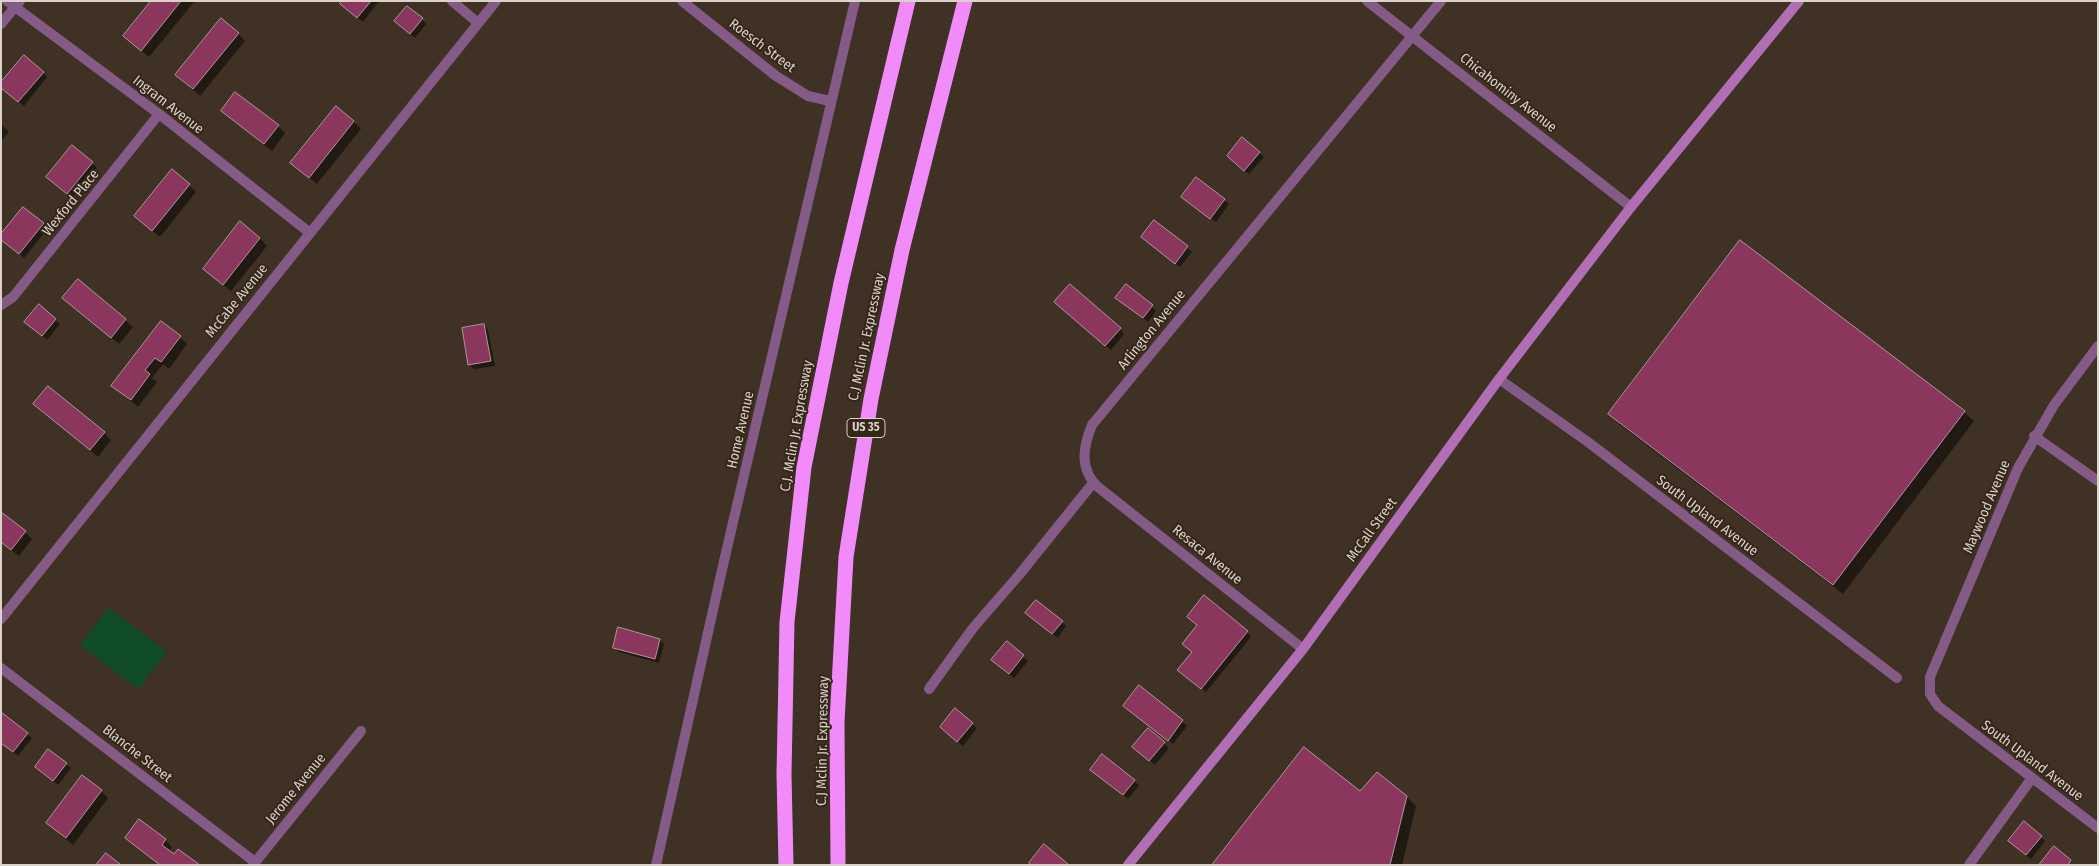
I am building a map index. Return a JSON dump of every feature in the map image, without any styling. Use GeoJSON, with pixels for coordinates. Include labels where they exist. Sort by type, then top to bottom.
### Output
{"type":"FeatureCollection","features":[{"type":"Feature","properties":{"kind":"highway","name":"C.J. Mclin Jr. Expressway"},"geometry":{"type":"LineString","coordinates":[[786,865],[784,774],[787,622],[804,467],[841,283],[908,1]]}},
{"type":"Feature","properties":{"kind":"highway","name":"C.J Mclin Jr. Expressway"},"geometry":{"type":"LineString","coordinates":[[838,865],[837,722],[846,556],[871,399],[902,250],[965,1]]}},
{"type":"Feature","properties":{"kind":"street"},"geometry":{"type":"LineString","coordinates":[[452,1],[478,23]]}},
{"type":"Feature","properties":{"kind":"street","name":"McCabe Avenue"},"geometry":{"type":"LineString","coordinates":[[1,619],[496,1]]}},
{"type":"Feature","properties":{"kind":"street","name":"Roesch Street"},"geometry":{"type":"LineString","coordinates":[[682,1],[776,76],[808,96],[830,101]]}},
{"type":"Feature","properties":{"kind":"street","name":"Home Avenue"},"geometry":{"type":"LineString","coordinates":[[656,865],[830,101],[855,1]]}},
{"type":"Feature","properties":{"kind":"street","name":"Chicahominy Avenue"},"geometry":{"type":"LineString","coordinates":[[1367,1],[1631,207]]}},
{"type":"Feature","properties":{"kind":"street","name":"Arlington Avenue"},"geometry":{"type":"LineString","coordinates":[[1094,483],[1085,467],[1084,458],[1086,441],[1092,424],[1441,1]]}},
{"type":"Feature","properties":{"kind":"street","name":"McCall Street"},"geometry":{"type":"LineString","coordinates":[[1128,865],[1303,649],[1499,379],[1631,207],[1800,1]]}},
{"type":"Feature","properties":{"kind":"street"},"geometry":{"type":"LineString","coordinates":[[1,24],[14,3]]}},
{"type":"Feature","properties":{"kind":"street","name":"Ingram Avenue"},"geometry":{"type":"LineString","coordinates":[[14,3],[310,233]]}},
{"type":"Feature","properties":{"kind":"street","name":"Wexford Place"},"geometry":{"type":"LineString","coordinates":[[1,305],[12,297],[159,114]]}},
{"type":"Feature","properties":{"kind":"street","name":"Maywood Avenue"},"geometry":{"type":"LineString","coordinates":[[1930,694],[1930,676],[2018,468],[2034,436],[2054,405],[2098,346]]}},
{"type":"Feature","properties":{"kind":"street","name":"South Upland Avenue"},"geometry":{"type":"LineString","coordinates":[[1499,379],[1588,442],[1896,678]]}},
{"type":"Feature","properties":{"kind":"street"},"geometry":{"type":"LineString","coordinates":[[2034,436],[2098,481]]}},
{"type":"Feature","properties":{"kind":"street"},"geometry":{"type":"LineString","coordinates":[[929,689],[972,628],[1025,568],[1094,483]]}},
{"type":"Feature","properties":{"kind":"street","name":"Resaca Avenue"},"geometry":{"type":"LineString","coordinates":[[1094,483],[1303,649]]}},
{"type":"Feature","properties":{"kind":"street","name":"Blanche Street"},"geometry":{"type":"LineString","coordinates":[[1,668],[254,864]]}},
{"type":"Feature","properties":{"kind":"street","name":"South Upland Avenue"},"geometry":{"type":"LineString","coordinates":[[1930,694],[1938,706],[2098,828]]}},
{"type":"Feature","properties":{"kind":"street","name":"Jerome Avenue"},"geometry":{"type":"LineString","coordinates":[[254,864],[361,731]]}},
{"type":"Feature","properties":{"kind":"street"},"geometry":{"type":"LineString","coordinates":[[1969,865],[2032,778]]}},
{"type":"Feature","properties":{"kind":"green space"},"geometry":{"type":"Polygon","coordinates":[[[109,608],[167,652],[138,689],[80,645],[109,608]]]}},
{"type":"Feature","properties":{"kind":"building"},"geometry":{"type":"Polygon","coordinates":[[[151,1],[181,1],[141,51],[123,36],[151,1]]]}},
{"type":"Feature","properties":{"kind":"building"},"geometry":{"type":"Polygon","coordinates":[[[342,1],[371,1],[357,18],[340,4],[342,1]]]}},
{"type":"Feature","properties":{"kind":"building"},"geometry":{"type":"Polygon","coordinates":[[[407,6],[423,18],[410,34],[394,21],[407,6]]]}},
{"type":"Feature","properties":{"kind":"building"},"geometry":{"type":"Polygon","coordinates":[[[221,18],[239,33],[193,89],[175,75],[221,18]]]}},
{"type":"Feature","properties":{"kind":"building"},"geometry":{"type":"Polygon","coordinates":[[[24,55],[44,72],[18,102],[1,88],[1,82],[24,55]]]}},
{"type":"Feature","properties":{"kind":"building"},"geometry":{"type":"Polygon","coordinates":[[[235,92],[279,125],[264,144],[221,111],[235,92]]]}},
{"type":"Feature","properties":{"kind":"building"},"geometry":{"type":"Polygon","coordinates":[[[336,106],[354,121],[309,178],[290,163],[336,106]]]}},
{"type":"Feature","properties":{"kind":"building"},"geometry":{"type":"Polygon","coordinates":[[[1242,137],[1260,152],[1244,171],[1227,156],[1242,137]]]}},
{"type":"Feature","properties":{"kind":"building"},"geometry":{"type":"Polygon","coordinates":[[[72,145],[93,162],[67,194],[46,177],[72,145]]]}},
{"type":"Feature","properties":{"kind":"building"},"geometry":{"type":"Polygon","coordinates":[[[172,169],[190,184],[152,231],[134,216],[172,169]]]}},
{"type":"Feature","properties":{"kind":"building"},"geometry":{"type":"Polygon","coordinates":[[[1196,177],[1225,199],[1210,219],[1181,197],[1196,177]]]}},
{"type":"Feature","properties":{"kind":"building"},"geometry":{"type":"Polygon","coordinates":[[[23,207],[44,223],[19,254],[1,240],[1,234],[23,207]]]}},
{"type":"Feature","properties":{"kind":"building"},"geometry":{"type":"Polygon","coordinates":[[[1154,220],[1188,246],[1175,264],[1141,237],[1154,220]]]}},
{"type":"Feature","properties":{"kind":"building"},"geometry":{"type":"Polygon","coordinates":[[[240,221],[260,238],[223,285],[203,269],[240,221]]]}},
{"type":"Feature","properties":{"kind":"building"},"geometry":{"type":"Polygon","coordinates":[[[1740,240],[1965,411],[1833,585],[1608,414],[1740,240]]]}},
{"type":"Feature","properties":{"kind":"building"},"geometry":{"type":"Polygon","coordinates":[[[78,279],[126,319],[111,338],[62,298],[78,279]]]}},
{"type":"Feature","properties":{"kind":"building"},"geometry":{"type":"Polygon","coordinates":[[[1070,284],[1121,328],[1105,346],[1054,302],[1070,284]]]}},
{"type":"Feature","properties":{"kind":"building"},"geometry":{"type":"Polygon","coordinates":[[[1126,284],[1153,305],[1143,318],[1115,298],[1126,284]]]}},
{"type":"Feature","properties":{"kind":"building"},"geometry":{"type":"Polygon","coordinates":[[[39,304],[56,319],[42,336],[24,322],[39,304]]]}},
{"type":"Feature","properties":{"kind":"building"},"geometry":{"type":"Polygon","coordinates":[[[161,321],[181,336],[161,362],[155,358],[145,370],[150,374],[131,400],[111,386],[161,321]]]}},
{"type":"Feature","properties":{"kind":"building"},"geometry":{"type":"Polygon","coordinates":[[[484,324],[491,361],[468,365],[462,328],[484,324]]]}},
{"type":"Feature","properties":{"kind":"building"},"geometry":{"type":"Polygon","coordinates":[[[48,386],[105,432],[90,450],[33,404],[48,386]]]}},
{"type":"Feature","properties":{"kind":"building"},"geometry":{"type":"Polygon","coordinates":[[[1,512],[26,531],[11,550],[1,542],[1,512]]]}},
{"type":"Feature","properties":{"kind":"building"},"geometry":{"type":"Polygon","coordinates":[[[1204,595],[1248,631],[1201,689],[1177,670],[1192,652],[1182,644],[1197,625],[1187,617],[1204,595]]]}},
{"type":"Feature","properties":{"kind":"building"},"geometry":{"type":"Polygon","coordinates":[[[1036,600],[1063,621],[1052,634],[1025,613],[1036,600]]]}},
{"type":"Feature","properties":{"kind":"building"},"geometry":{"type":"Polygon","coordinates":[[[618,627],[660,639],[655,659],[613,648],[618,627]]]}},
{"type":"Feature","properties":{"kind":"building"},"geometry":{"type":"Polygon","coordinates":[[[1007,641],[1024,655],[1009,674],[991,660],[1007,641]]]}},
{"type":"Feature","properties":{"kind":"building"},"geometry":{"type":"Polygon","coordinates":[[[1139,685],[1183,720],[1168,741],[1123,706],[1139,685]]]}},
{"type":"Feature","properties":{"kind":"building"},"geometry":{"type":"Polygon","coordinates":[[[955,708],[973,723],[957,742],[940,727],[955,708]]]}},
{"type":"Feature","properties":{"kind":"building"},"geometry":{"type":"Polygon","coordinates":[[[1,712],[28,733],[13,752],[1,743],[1,712]]]}},
{"type":"Feature","properties":{"kind":"building"},"geometry":{"type":"Polygon","coordinates":[[[1148,728],[1165,742],[1149,761],[1132,747],[1148,728]]]}},
{"type":"Feature","properties":{"kind":"building"},"geometry":{"type":"Polygon","coordinates":[[[1304,747],[1360,791],[1377,772],[1407,796],[1390,865],[1212,865],[1304,747]]]}},
{"type":"Feature","properties":{"kind":"building"},"geometry":{"type":"Polygon","coordinates":[[[48,749],[67,763],[53,781],[35,767],[48,749]]]}},
{"type":"Feature","properties":{"kind":"building"},"geometry":{"type":"Polygon","coordinates":[[[1102,754],[1135,780],[1123,795],[1090,770],[1102,754]]]}},
{"type":"Feature","properties":{"kind":"building"},"geometry":{"type":"Polygon","coordinates":[[[82,775],[102,790],[66,838],[46,823],[82,775]]]}},
{"type":"Feature","properties":{"kind":"building"},"geometry":{"type":"Polygon","coordinates":[[[139,819],[166,839],[162,845],[174,854],[178,849],[200,865],[160,865],[125,838],[139,819]]]}},
{"type":"Feature","properties":{"kind":"building"},"geometry":{"type":"Polygon","coordinates":[[[2024,821],[2042,836],[2026,855],[2008,841],[2024,821]]]}},
{"type":"Feature","properties":{"kind":"building"},"geometry":{"type":"Polygon","coordinates":[[[1044,844],[1068,864],[1031,865],[1029,863],[1044,844]]]}},
{"type":"Feature","properties":{"kind":"building"},"geometry":{"type":"Polygon","coordinates":[[[2054,846],[2071,860],[2068,865],[2039,865],[2054,846]]]}},
{"type":"Feature","properties":{"kind":"building"},"geometry":{"type":"Polygon","coordinates":[[[106,853],[121,865],[96,865],[106,853]]]}}]}
